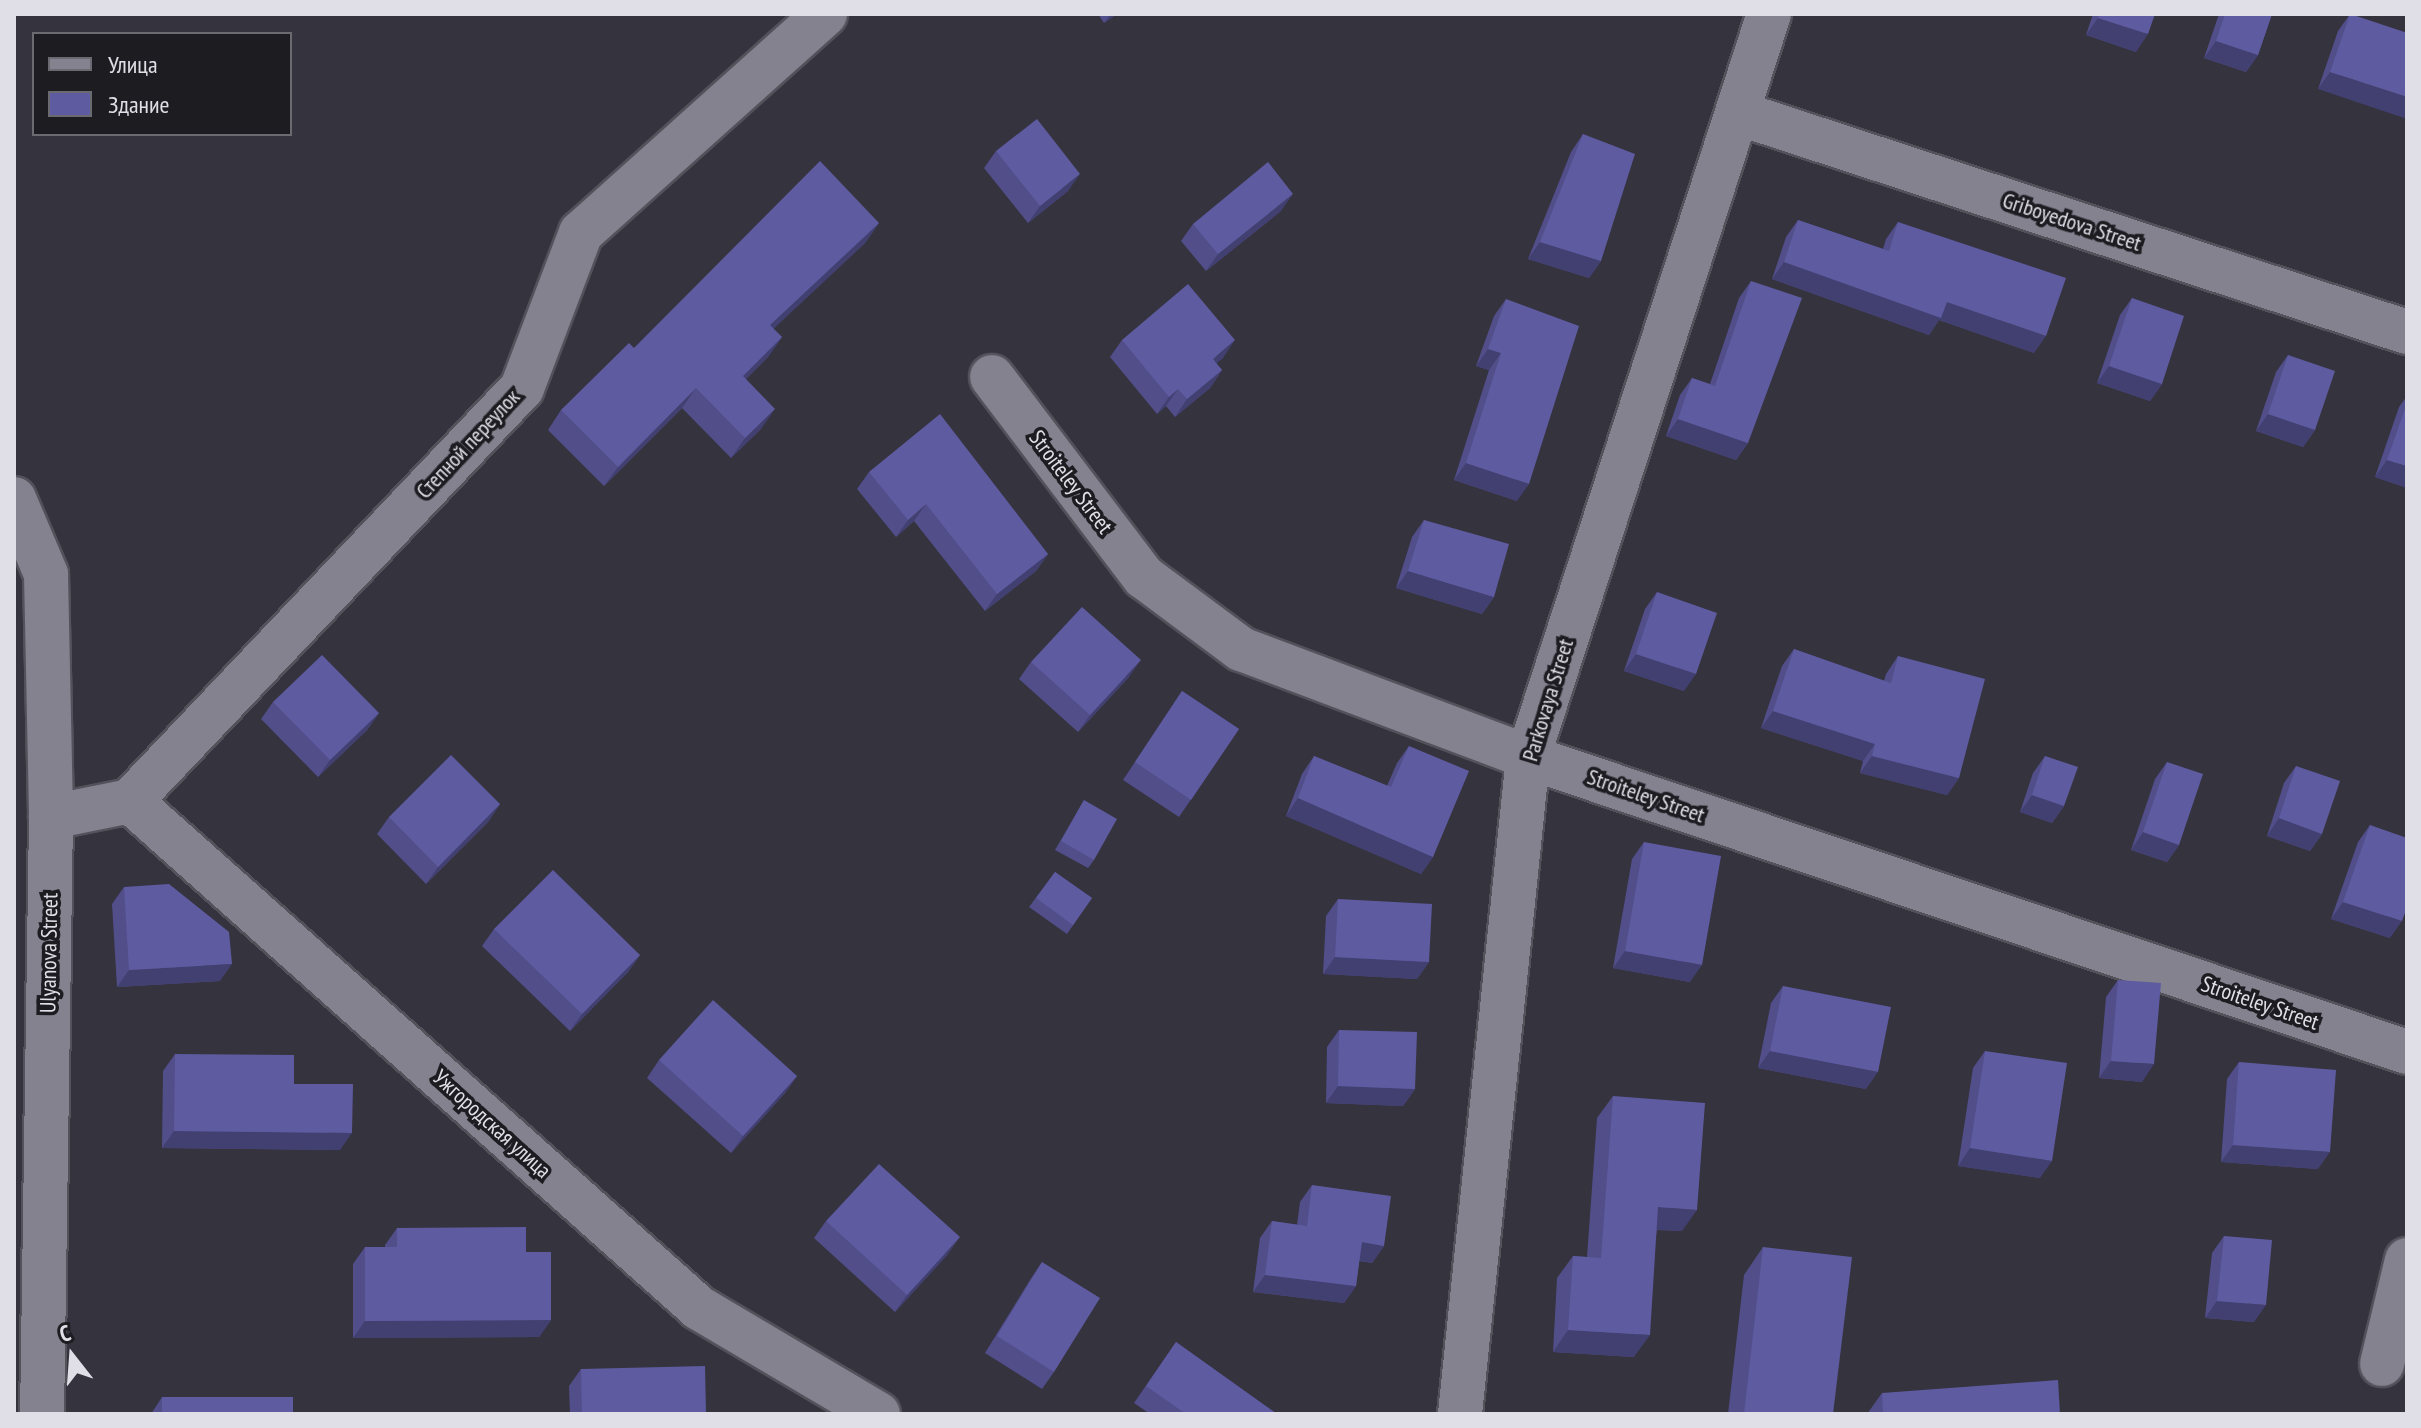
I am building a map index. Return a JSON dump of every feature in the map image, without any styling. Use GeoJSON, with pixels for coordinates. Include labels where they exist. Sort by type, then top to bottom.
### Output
{"type":"FeatureCollection","features":[{"type":"Feature","properties":{"kind":"street","name":"Степной переулок"},"geometry":{"type":"LineString","coordinates":[[130,801],[522,388],[581,233],[825,14]]}},
{"type":"Feature","properties":{"kind":"street","name":"Parkovaya Street"},"geometry":{"type":"LineString","coordinates":[[1460,1414],[1528,757],[1769,14]]}},
{"type":"Feature","properties":{"kind":"street","name":"Griboyedova Street"},"geometry":{"type":"LineString","coordinates":[[1738,113],[2407,332]]}},
{"type":"Feature","properties":{"kind":"street","name":"Stroiteley Street"},"geometry":{"type":"LineString","coordinates":[[992,377],[1144,577],[1241,649],[1528,757],[2407,1052]]}},
{"type":"Feature","properties":{"kind":"street","name":"Ulyanova Street"},"geometry":{"type":"LineString","coordinates":[[14,499],[46,574],[51,817],[42,1414]]}},
{"type":"Feature","properties":{"kind":"street"},"geometry":{"type":"LineString","coordinates":[[51,817],[130,801]]}},
{"type":"Feature","properties":{"kind":"street","name":"Ужгородская улица"},"geometry":{"type":"LineString","coordinates":[[130,801],[699,1308],[878,1414]]}},
{"type":"Feature","properties":{"kind":"street"},"geometry":{"type":"LineString","coordinates":[[2382,1364],[2407,1260]]}},
{"type":"Feature","properties":{"kind":"building"},"geometry":{"type":"Polygon","coordinates":[[[2099,14],[2155,14],[2148,34],[2098,18],[2099,14]]]}},
{"type":"Feature","properties":{"kind":"building"},"geometry":{"type":"Polygon","coordinates":[[[2225,14],[2272,14],[2258,55],[2216,41],[2225,14]]]}},
{"type":"Feature","properties":{"kind":"building"},"geometry":{"type":"Polygon","coordinates":[[[2350,14],[2407,33],[2407,97],[2330,72],[2350,14]]]}},
{"type":"Feature","properties":{"kind":"building"},"geometry":{"type":"Polygon","coordinates":[[[1037,119],[1080,174],[1040,206],[996,151],[1037,119]]]}},
{"type":"Feature","properties":{"kind":"building"},"geometry":{"type":"Polygon","coordinates":[[[1583,134],[1635,154],[1601,261],[1540,242],[1583,134]]]}},
{"type":"Feature","properties":{"kind":"building"},"geometry":{"type":"Polygon","coordinates":[[[820,161],[879,223],[770,325],[782,337],[743,376],[775,409],[745,438],[696,388],[618,467],[561,410],[629,343],[634,348],[820,161]]]}},
{"type":"Feature","properties":{"kind":"building"},"geometry":{"type":"Polygon","coordinates":[[[1268,162],[1293,194],[1218,254],[1193,224],[1268,162]]]}},
{"type":"Feature","properties":{"kind":"building"},"geometry":{"type":"Polygon","coordinates":[[[1798,220],[1889,251],[1898,222],[2066,278],[2046,336],[1947,302],[1941,318],[1784,262],[1798,220]]]}},
{"type":"Feature","properties":{"kind":"building"},"geometry":{"type":"Polygon","coordinates":[[[1751,281],[1802,298],[1748,443],[1678,419],[1692,378],[1715,386],[1751,281]]]}},
{"type":"Feature","properties":{"kind":"building"},"geometry":{"type":"Polygon","coordinates":[[[1188,284],[1235,340],[1213,359],[1222,370],[1187,399],[1178,389],[1169,397],[1122,340],[1188,284]]]}},
{"type":"Feature","properties":{"kind":"building"},"geometry":{"type":"Polygon","coordinates":[[[2132,298],[2184,316],[2162,384],[2109,366],[2132,298]]]}},
{"type":"Feature","properties":{"kind":"building"},"geometry":{"type":"Polygon","coordinates":[[[1506,299],[1579,326],[1529,484],[1466,463],[1501,353],[1488,349],[1506,299]]]}},
{"type":"Feature","properties":{"kind":"building"},"geometry":{"type":"Polygon","coordinates":[[[2288,355],[2335,371],[2315,430],[2268,414],[2288,355]]]}},
{"type":"Feature","properties":{"kind":"building"},"geometry":{"type":"Polygon","coordinates":[[[2407,403],[2407,466],[2387,460],[2407,403]]]}},
{"type":"Feature","properties":{"kind":"building"},"geometry":{"type":"Polygon","coordinates":[[[940,414],[1048,554],[997,594],[926,504],[908,520],[869,472],[940,414]]]}},
{"type":"Feature","properties":{"kind":"building"},"geometry":{"type":"Polygon","coordinates":[[[1424,520],[1509,544],[1494,597],[1408,571],[1424,520]]]}},
{"type":"Feature","properties":{"kind":"building"},"geometry":{"type":"Polygon","coordinates":[[[1657,592],[1717,613],[1696,674],[1636,654],[1657,592]]]}},
{"type":"Feature","properties":{"kind":"building"},"geometry":{"type":"Polygon","coordinates":[[[1082,607],[1141,660],[1090,715],[1031,662],[1082,607]]]}},
{"type":"Feature","properties":{"kind":"building"},"geometry":{"type":"Polygon","coordinates":[[[1794,649],[1891,683],[1898,656],[1985,679],[1959,778],[1872,756],[1875,744],[1773,711],[1794,649]]]}},
{"type":"Feature","properties":{"kind":"building"},"geometry":{"type":"Polygon","coordinates":[[[322,655],[379,713],[330,760],[273,702],[322,655]]]}},
{"type":"Feature","properties":{"kind":"building"},"geometry":{"type":"Polygon","coordinates":[[[1182,691],[1239,729],[1191,800],[1135,762],[1182,691]]]}},
{"type":"Feature","properties":{"kind":"building"},"geometry":{"type":"Polygon","coordinates":[[[1409,746],[1469,771],[1433,857],[1298,798],[1314,756],[1391,787],[1409,746]]]}},
{"type":"Feature","properties":{"kind":"building"},"geometry":{"type":"Polygon","coordinates":[[[451,755],[500,804],[438,867],[389,817],[451,755]]]}},
{"type":"Feature","properties":{"kind":"building"},"geometry":{"type":"Polygon","coordinates":[[[2045,756],[2078,767],[2064,806],[2032,795],[2045,756]]]}},
{"type":"Feature","properties":{"kind":"building"},"geometry":{"type":"Polygon","coordinates":[[[2167,762],[2203,774],[2179,845],[2143,832],[2167,762]]]}},
{"type":"Feature","properties":{"kind":"building"},"geometry":{"type":"Polygon","coordinates":[[[2296,766],[2340,781],[2322,834],[2279,818],[2296,766]]]}},
{"type":"Feature","properties":{"kind":"building"},"geometry":{"type":"Polygon","coordinates":[[[1084,800],[1117,819],[1094,860],[1061,841],[1084,800]]]}},
{"type":"Feature","properties":{"kind":"building"},"geometry":{"type":"Polygon","coordinates":[[[2370,825],[2407,838],[2407,907],[2402,921],[2343,902],[2370,825]]]}},
{"type":"Feature","properties":{"kind":"building"},"geometry":{"type":"Polygon","coordinates":[[[1644,842],[1721,856],[1702,965],[1625,951],[1644,842]]]}},
{"type":"Feature","properties":{"kind":"building"},"geometry":{"type":"Polygon","coordinates":[[[553,870],[640,955],[582,1014],[494,929],[553,870]]]}},
{"type":"Feature","properties":{"kind":"building"},"geometry":{"type":"Polygon","coordinates":[[[1055,872],[1092,898],[1073,925],[1036,898],[1055,872]]]}},
{"type":"Feature","properties":{"kind":"building"},"geometry":{"type":"Polygon","coordinates":[[[169,884],[229,932],[232,964],[129,970],[124,887],[169,884]]]}},
{"type":"Feature","properties":{"kind":"building"},"geometry":{"type":"Polygon","coordinates":[[[1338,899],[1432,904],[1429,962],[1335,957],[1338,899]]]}},
{"type":"Feature","properties":{"kind":"building"},"geometry":{"type":"Polygon","coordinates":[[[2118,980],[2161,983],[2154,1064],[2111,1061],[2118,980]]]}},
{"type":"Feature","properties":{"kind":"building"},"geometry":{"type":"Polygon","coordinates":[[[1783,986],[1891,1007],[1878,1072],[1770,1051],[1783,986]]]}},
{"type":"Feature","properties":{"kind":"building"},"geometry":{"type":"Polygon","coordinates":[[[713,1000],[797,1076],[743,1136],[659,1060],[713,1000]]]}},
{"type":"Feature","properties":{"kind":"building"},"geometry":{"type":"Polygon","coordinates":[[[1339,1030],[1417,1032],[1415,1089],[1338,1086],[1339,1030]]]}},
{"type":"Feature","properties":{"kind":"building"},"geometry":{"type":"Polygon","coordinates":[[[1985,1051],[2067,1063],[2052,1161],[1970,1148],[1985,1051]]]}},
{"type":"Feature","properties":{"kind":"building"},"geometry":{"type":"Polygon","coordinates":[[[175,1054],[294,1055],[294,1084],[353,1084],[352,1133],[174,1131],[175,1054]]]}},
{"type":"Feature","properties":{"kind":"building"},"geometry":{"type":"Polygon","coordinates":[[[2239,1062],[2336,1070],[2330,1152],[2233,1145],[2239,1062]]]}},
{"type":"Feature","properties":{"kind":"building"},"geometry":{"type":"Polygon","coordinates":[[[1613,1096],[1705,1103],[1697,1210],[1658,1207],[1650,1335],[1568,1330],[1573,1256],[1601,1258],[1613,1096]]]}},
{"type":"Feature","properties":{"kind":"building"},"geometry":{"type":"Polygon","coordinates":[[[879,1164],[960,1237],[907,1295],[826,1221],[879,1164]]]}},
{"type":"Feature","properties":{"kind":"building"},"geometry":{"type":"Polygon","coordinates":[[[1312,1185],[1391,1196],[1384,1246],[1362,1242],[1356,1286],[1265,1275],[1272,1221],[1307,1226],[1312,1185]]]}},
{"type":"Feature","properties":{"kind":"building"},"geometry":{"type":"Polygon","coordinates":[[[526,1227],[526,1252],[551,1252],[551,1320],[365,1321],[365,1247],[397,1247],[397,1228],[526,1227]]]}},
{"type":"Feature","properties":{"kind":"building"},"geometry":{"type":"Polygon","coordinates":[[[2224,1236],[2272,1240],[2266,1305],[2217,1301],[2224,1236]]]}},
{"type":"Feature","properties":{"kind":"building"},"geometry":{"type":"Polygon","coordinates":[[[1763,1247],[1852,1257],[1833,1414],[1744,1414],[1763,1247]]]}},
{"type":"Feature","properties":{"kind":"building"},"geometry":{"type":"Polygon","coordinates":[[[1042,1262],[1100,1298],[1054,1372],[997,1336],[1042,1262]]]}},
{"type":"Feature","properties":{"kind":"building"},"geometry":{"type":"Polygon","coordinates":[[[1176,1342],[1277,1414],[1186,1414],[1146,1386],[1176,1342]]]}},
{"type":"Feature","properties":{"kind":"building"},"geometry":{"type":"Polygon","coordinates":[[[705,1366],[706,1414],[582,1414],[581,1369],[705,1366]]]}},
{"type":"Feature","properties":{"kind":"building"},"geometry":{"type":"Polygon","coordinates":[[[2058,1380],[2060,1414],[1883,1414],[1882,1393],[2058,1380]]]}},
{"type":"Feature","properties":{"kind":"building"},"geometry":{"type":"Polygon","coordinates":[[[162,1397],[293,1397],[293,1414],[162,1414],[162,1397]]]}}]}
